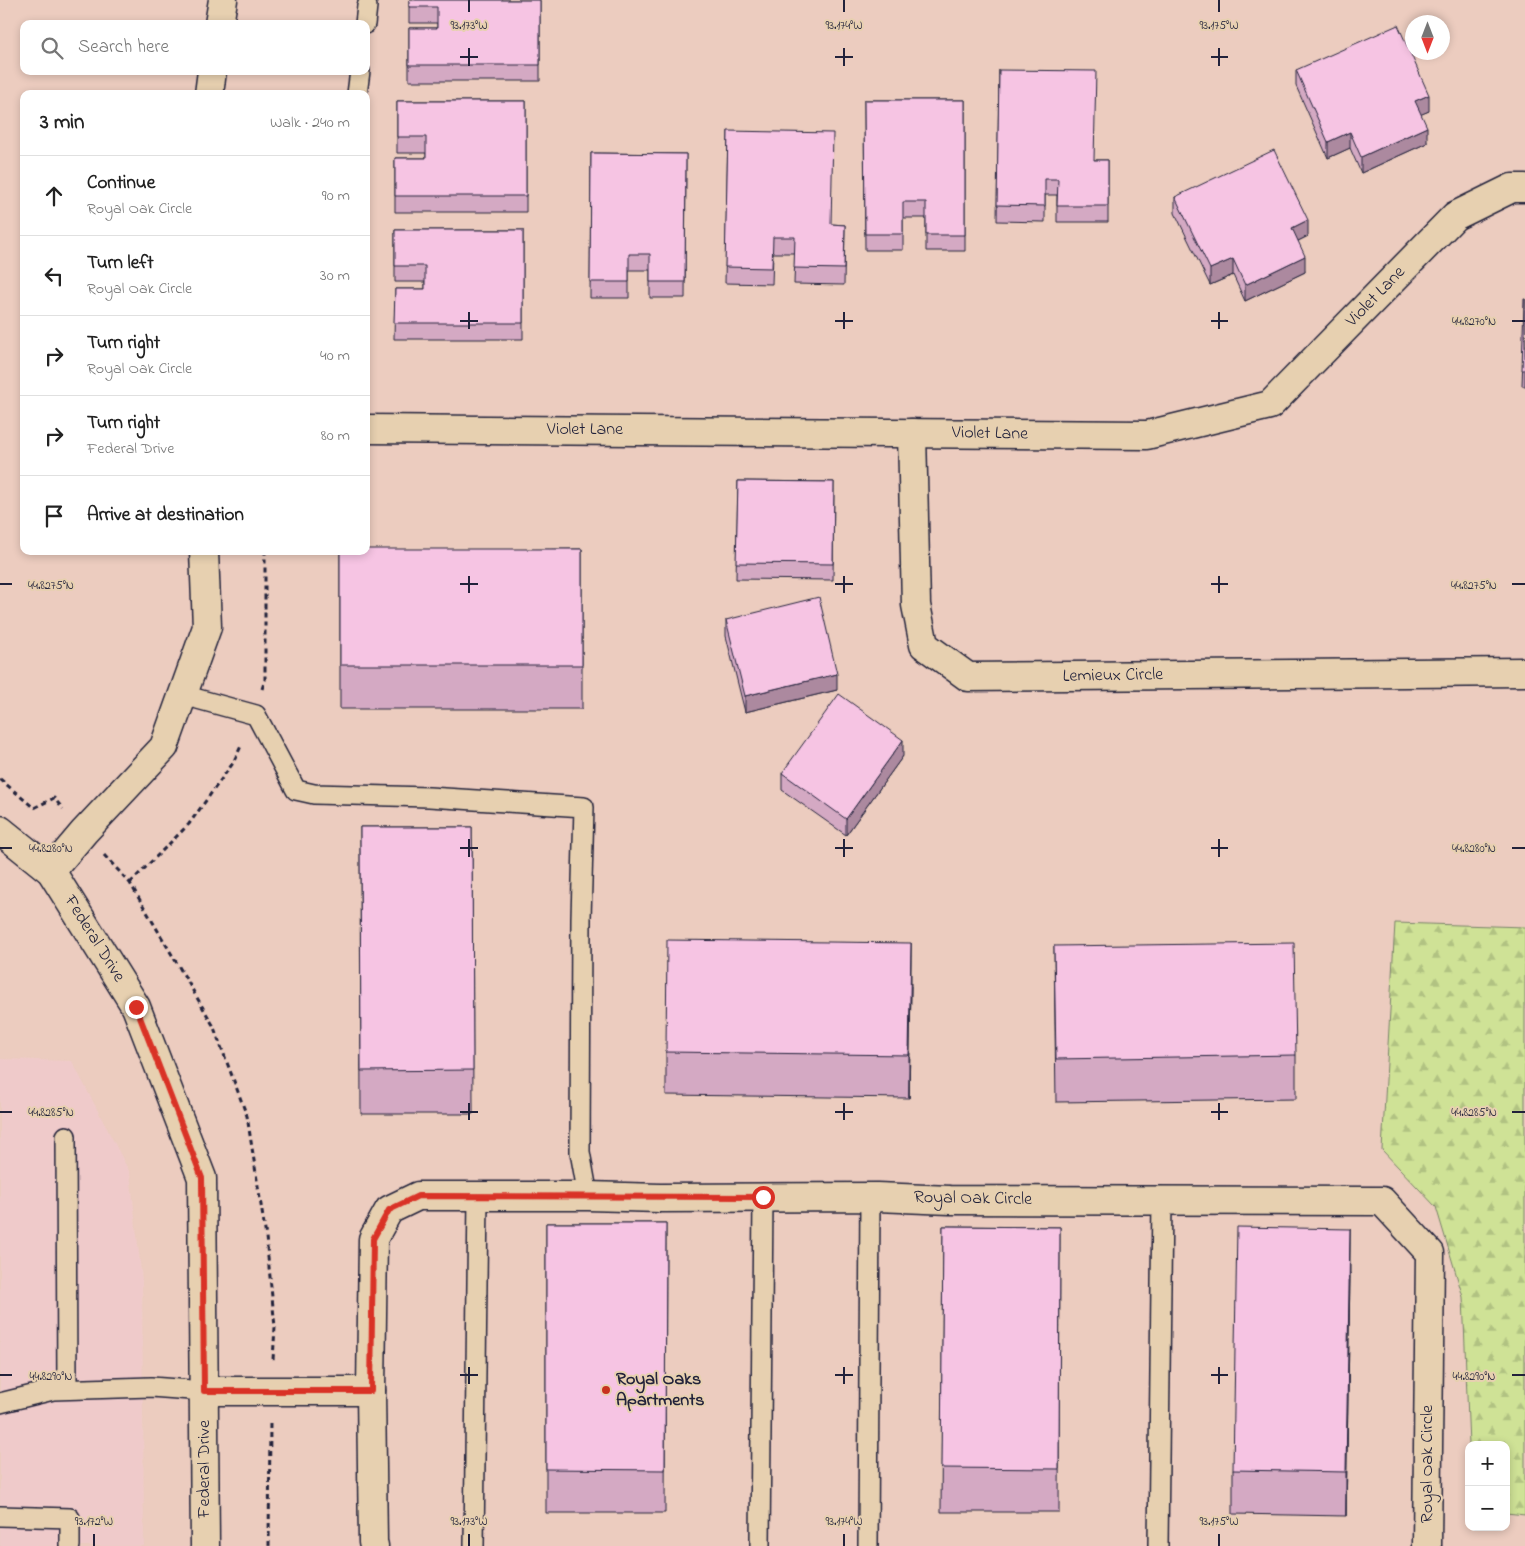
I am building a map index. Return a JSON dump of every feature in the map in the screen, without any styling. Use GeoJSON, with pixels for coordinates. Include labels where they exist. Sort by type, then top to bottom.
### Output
{"type":"FeatureCollection","features":[{"type":"Feature","properties":{"kind":"street"},"geometry":{"type":"LineString","coordinates":[[220,20],[222,0]]}},
{"type":"Feature","properties":{"kind":"street"},"geometry":{"type":"LineString","coordinates":[[210,90],[211,75]]}},
{"type":"Feature","properties":{"kind":"street","name":"Violet Lane"},"geometry":{"type":"LineString","coordinates":[[370,428],[1147,435],[1270,405],[1456,216],[1512,188],[1525,188]]}},
{"type":"Feature","properties":{"kind":"street","name":"Lemieux Circle"},"geometry":{"type":"LineString","coordinates":[[912,433],[916,605],[924,645],[968,677],[1525,672]]}},
{"type":"Feature","properties":{"kind":"street"},"geometry":{"type":"LineString","coordinates":[[50,871],[164,747],[207,627],[204,555]]}},
{"type":"Feature","properties":{"kind":"street","name":"Federal Drive"},"geometry":{"type":"LineString","coordinates":[[0,830],[50,871],[136,1007],[202,1178],[205,1546]]}},
{"type":"Feature","properties":{"kind":"street","name":"Royal Oak Circle"},"geometry":{"type":"LineString","coordinates":[[374,1546],[372,1542],[371,1391],[373,1239],[389,1210],[418,1196],[1382,1201],[1430,1253],[1427,1546]]}},
{"type":"Feature","properties":{"kind":"street"},"geometry":{"type":"LineString","coordinates":[[204,1391],[371,1391]]}},
{"type":"Feature","properties":{"kind":"lane"},"geometry":{"type":"LineString","coordinates":[[358,90],[359,75]]}},
{"type":"Feature","properties":{"kind":"lane"},"geometry":{"type":"LineString","coordinates":[[183,695],[256,715],[296,790],[314,794],[429,797],[584,807],[581,918],[580,1152],[588,1196]]}},
{"type":"Feature","properties":{"kind":"lane"},"geometry":{"type":"LineString","coordinates":[[66,1136],[67,1389]]}},
{"type":"Feature","properties":{"kind":"lane"},"geometry":{"type":"LineString","coordinates":[[474,1546],[478,1196]]}},
{"type":"Feature","properties":{"kind":"lane"},"geometry":{"type":"LineString","coordinates":[[760,1546],[763,1197]]}},
{"type":"Feature","properties":{"kind":"lane"},"geometry":{"type":"LineString","coordinates":[[868,1546],[870,1197]]}},
{"type":"Feature","properties":{"kind":"lane"},"geometry":{"type":"LineString","coordinates":[[1158,1546],[1162,1199]]}},
{"type":"Feature","properties":{"kind":"lane"},"geometry":{"type":"LineString","coordinates":[[0,1403],[53,1390],[67,1389],[151,1388],[204,1391]]}},
{"type":"Feature","properties":{"kind":"lane"},"geometry":{"type":"LineString","coordinates":[[0,1516],[70,1518],[70,1546]]}},
{"type":"Feature","properties":{"kind":"shaded area"},"geometry":{"type":"Polygon","coordinates":[[[0,1059],[72,1061],[130,1173],[142,1281],[144,1546],[0,1546],[0,1059]]]}},
{"type":"Feature","properties":{"kind":"green space"},"geometry":{"type":"Polygon","coordinates":[[[1395,923],[1525,927],[1525,1515],[1510,1513],[1510,1441],[1469,1441],[1463,1297],[1436,1207],[1382,1150],[1395,923]]]}},
{"type":"Feature","properties":{"kind":"building"},"geometry":{"type":"Polygon","coordinates":[[[409,0],[540,0],[540,65],[409,65],[409,28],[437,28],[437,7],[409,7],[409,0]]]}},
{"type":"Feature","properties":{"kind":"building"},"geometry":{"type":"Polygon","coordinates":[[[1398,25],[1405,41],[1405,60],[1414,60],[1429,95],[1415,101],[1427,127],[1361,157],[1350,132],[1328,142],[1296,70],[1398,25]]]}},
{"type":"Feature","properties":{"kind":"building"},"geometry":{"type":"Polygon","coordinates":[[[999,70],[1096,71],[1094,160],[1108,160],[1108,206],[1057,206],[1058,179],[1045,179],[1045,206],[997,205],[999,70]]]}},
{"type":"Feature","properties":{"kind":"building"},"geometry":{"type":"Polygon","coordinates":[[[864,100],[965,100],[965,235],[926,235],[926,202],[903,202],[903,234],[865,234],[864,100]]]}},
{"type":"Feature","properties":{"kind":"building"},"geometry":{"type":"Polygon","coordinates":[[[397,101],[526,101],[526,196],[395,196],[395,158],[426,158],[426,137],[397,137],[397,101]]]}},
{"type":"Feature","properties":{"kind":"building"},"geometry":{"type":"Polygon","coordinates":[[[728,131],[833,133],[831,224],[845,225],[844,269],[794,268],[795,237],[773,237],[772,268],[725,267],[728,131]]]}},
{"type":"Feature","properties":{"kind":"building"},"geometry":{"type":"Polygon","coordinates":[[[1274,150],[1308,220],[1292,228],[1305,256],[1245,285],[1233,259],[1210,269],[1175,197],[1274,150]]]}},
{"type":"Feature","properties":{"kind":"building"},"geometry":{"type":"Polygon","coordinates":[[[591,153],[686,154],[685,282],[650,282],[650,254],[629,254],[629,282],[590,282],[591,153]]]}},
{"type":"Feature","properties":{"kind":"building"},"geometry":{"type":"Polygon","coordinates":[[[395,230],[523,230],[523,323],[394,323],[395,289],[425,289],[425,266],[395,266],[395,230]]]}},
{"type":"Feature","properties":{"kind":"building"},"geometry":{"type":"Polygon","coordinates":[[[1524,299],[1525,370],[1522,370],[1524,299]]]}},
{"type":"Feature","properties":{"kind":"building"},"geometry":{"type":"Polygon","coordinates":[[[738,481],[834,482],[833,564],[736,563],[738,481]]]}},
{"type":"Feature","properties":{"kind":"building"},"geometry":{"type":"Polygon","coordinates":[[[370,549],[582,549],[582,665],[340,665],[340,555],[370,555],[370,549]]]}},
{"type":"Feature","properties":{"kind":"building"},"geometry":{"type":"Polygon","coordinates":[[[819,597],[837,674],[745,696],[726,620],[819,597]]]}},
{"type":"Feature","properties":{"kind":"building"},"geometry":{"type":"Polygon","coordinates":[[[839,694],[903,740],[846,819],[782,773],[839,694]]]}},
{"type":"Feature","properties":{"kind":"building"},"geometry":{"type":"Polygon","coordinates":[[[360,827],[472,827],[473,1070],[361,1071],[360,827]]]}},
{"type":"Feature","properties":{"kind":"building"},"geometry":{"type":"Polygon","coordinates":[[[667,940],[911,943],[909,1055],[666,1052],[667,940]]]}},
{"type":"Feature","properties":{"kind":"building"},"geometry":{"type":"Polygon","coordinates":[[[1294,943],[1296,1055],[1056,1059],[1054,946],[1294,943]]]}},
{"type":"Feature","properties":{"kind":"building","name":"Royal Oaks Apartments"},"geometry":{"type":"Polygon","coordinates":[[[546,1223],[666,1223],[665,1470],[546,1469],[546,1223]]]}},
{"type":"Feature","properties":{"kind":"building"},"geometry":{"type":"Polygon","coordinates":[[[943,1226],[1060,1227],[1059,1469],[941,1468],[943,1226]]]}},
{"type":"Feature","properties":{"kind":"building"},"geometry":{"type":"Polygon","coordinates":[[[1237,1227],[1350,1229],[1346,1472],[1233,1470],[1237,1227]]]}},
{"type":"Feature","properties":{"kind":"place","name":"Royal Oaks Apartments"},"geometry":{"type":"Point","coordinates":[606,1390]}},
{"type":"Feature","properties":{"kind":"route"},"geometry":{"type":"LineString","coordinates":[[136,1007],[202,1178],[204,1391],[371,1391],[373,1239],[389,1210],[418,1196],[763,1197]]}}]}
